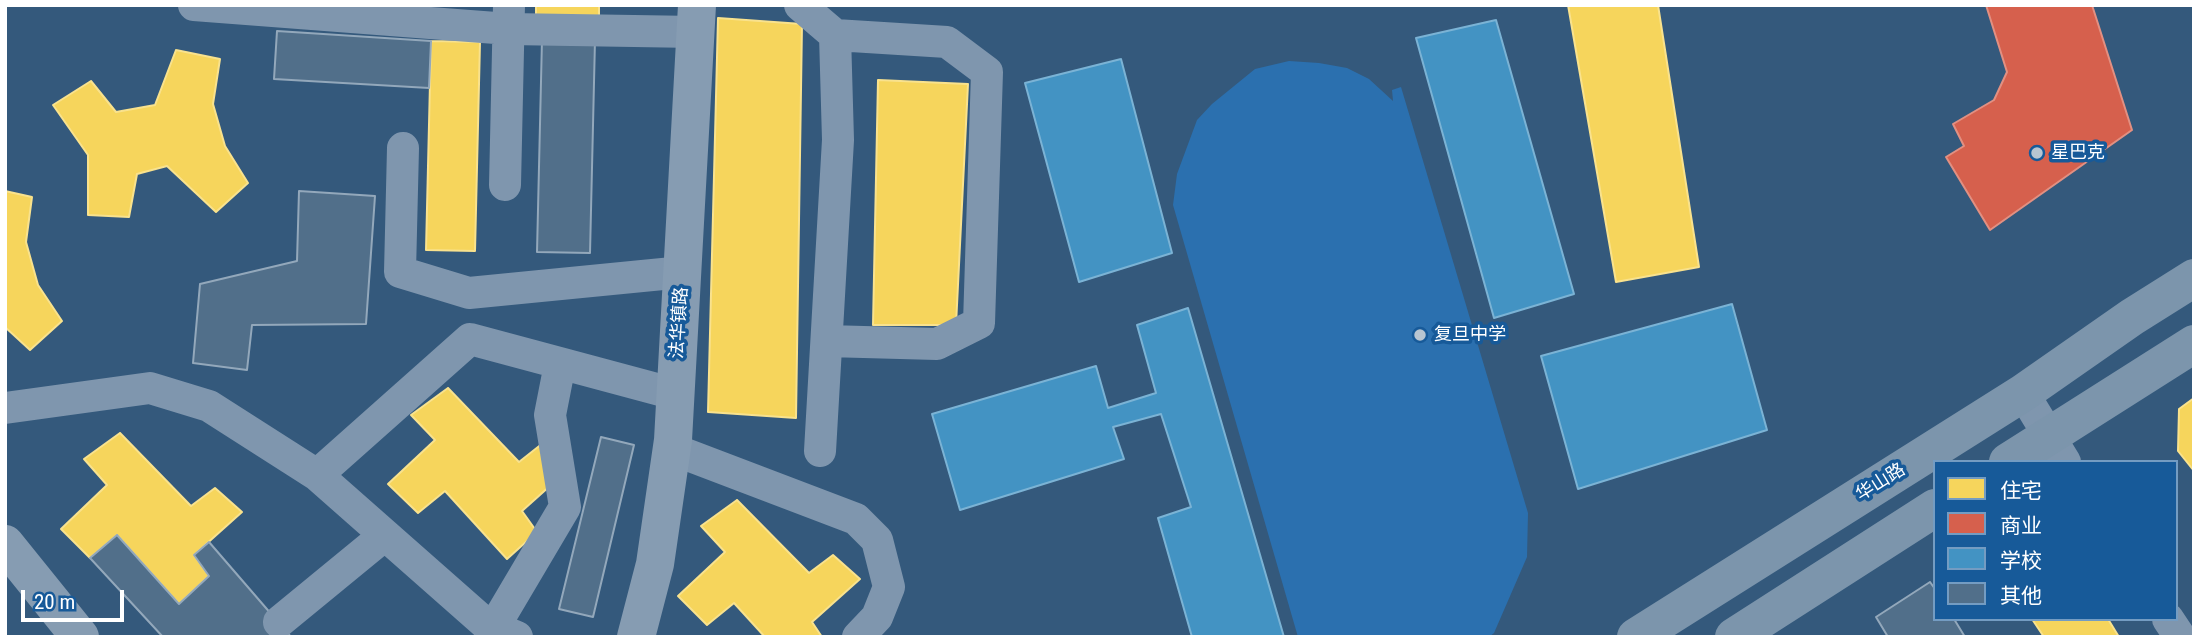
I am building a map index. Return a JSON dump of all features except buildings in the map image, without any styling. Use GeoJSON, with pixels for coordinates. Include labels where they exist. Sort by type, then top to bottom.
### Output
{"type":"FeatureCollection","features":[{"type":"Feature","properties":{"kind":"main road","name":"华山路"},"geometry":{"type":"LineString","coordinates":[[1636,637],[2023,393],[2132,317],[2194,278]]}},
{"type":"Feature","properties":{"kind":"main road"},"geometry":{"type":"LineString","coordinates":[[2016,460],[2057,449],[2194,344]]}},
{"type":"Feature","properties":{"kind":"main road"},"geometry":{"type":"LineString","coordinates":[[1734,637],[1933,509]]}},
{"type":"Feature","properties":{"kind":"street"},"geometry":{"type":"LineString","coordinates":[[194,5],[509,17],[696,18]]}},
{"type":"Feature","properties":{"kind":"street"},"geometry":{"type":"LineString","coordinates":[[800,5],[835,35],[947,42],[987,72],[979,323],[937,344],[827,341]]}},
{"type":"Feature","properties":{"kind":"street"},"geometry":{"type":"LineString","coordinates":[[505,185],[509,17]]}},
{"type":"Feature","properties":{"kind":"street","name":"法华镇路"},"geometry":{"type":"LineString","coordinates":[[636,637],[655,564],[672,449],[696,18]]}},
{"type":"Feature","properties":{"kind":"street"},"geometry":{"type":"LineString","coordinates":[[820,451],[838,140],[835,35]]}},
{"type":"Feature","properties":{"kind":"street"},"geometry":{"type":"LineString","coordinates":[[402,148],[400,272],[469,293],[683,272]]}},
{"type":"Feature","properties":{"kind":"street"},"geometry":{"type":"LineString","coordinates":[[317,475],[470,339],[675,394]]}},
{"type":"Feature","properties":{"kind":"street"},"geometry":{"type":"LineString","coordinates":[[5,408],[150,388],[209,406],[317,475],[486,624],[505,632],[565,507],[550,415],[561,364]]}},
{"type":"Feature","properties":{"kind":"street"},"geometry":{"type":"LineString","coordinates":[[2023,393],[2057,449]]}},
{"type":"Feature","properties":{"kind":"street"},"geometry":{"type":"LineString","coordinates":[[672,449],[856,519],[877,540],[889,587],[877,617],[858,637]]}},
{"type":"Feature","properties":{"kind":"street"},"geometry":{"type":"LineString","coordinates":[[279,622],[385,535]]}},
{"type":"Feature","properties":{"kind":"street"},"geometry":{"type":"LineString","coordinates":[[5,544],[80,637]]}},
{"type":"Feature","properties":{"kind":"street"},"geometry":{"type":"LineString","coordinates":[[2169,621],[2180,637]]}},
{"type":"Feature","properties":{"kind":"shaded area"},"geometry":{"type":"Polygon","coordinates":[[[1289,61],[1347,68],[1369,79],[1393,101],[1392,90],[1401,87],[1528,513],[1527,557],[1494,633],[1489,637],[1298,637],[1173,205],[1177,174],[1197,120],[1212,104],[1255,69],[1289,61]]]}},
{"type":"Feature","properties":{"kind":"place","name":"星巴克"},"geometry":{"type":"Point","coordinates":[2037,153]}},
{"type":"Feature","properties":{"kind":"place","name":"复旦中学"},"geometry":{"type":"Point","coordinates":[1420,335]}}]}
